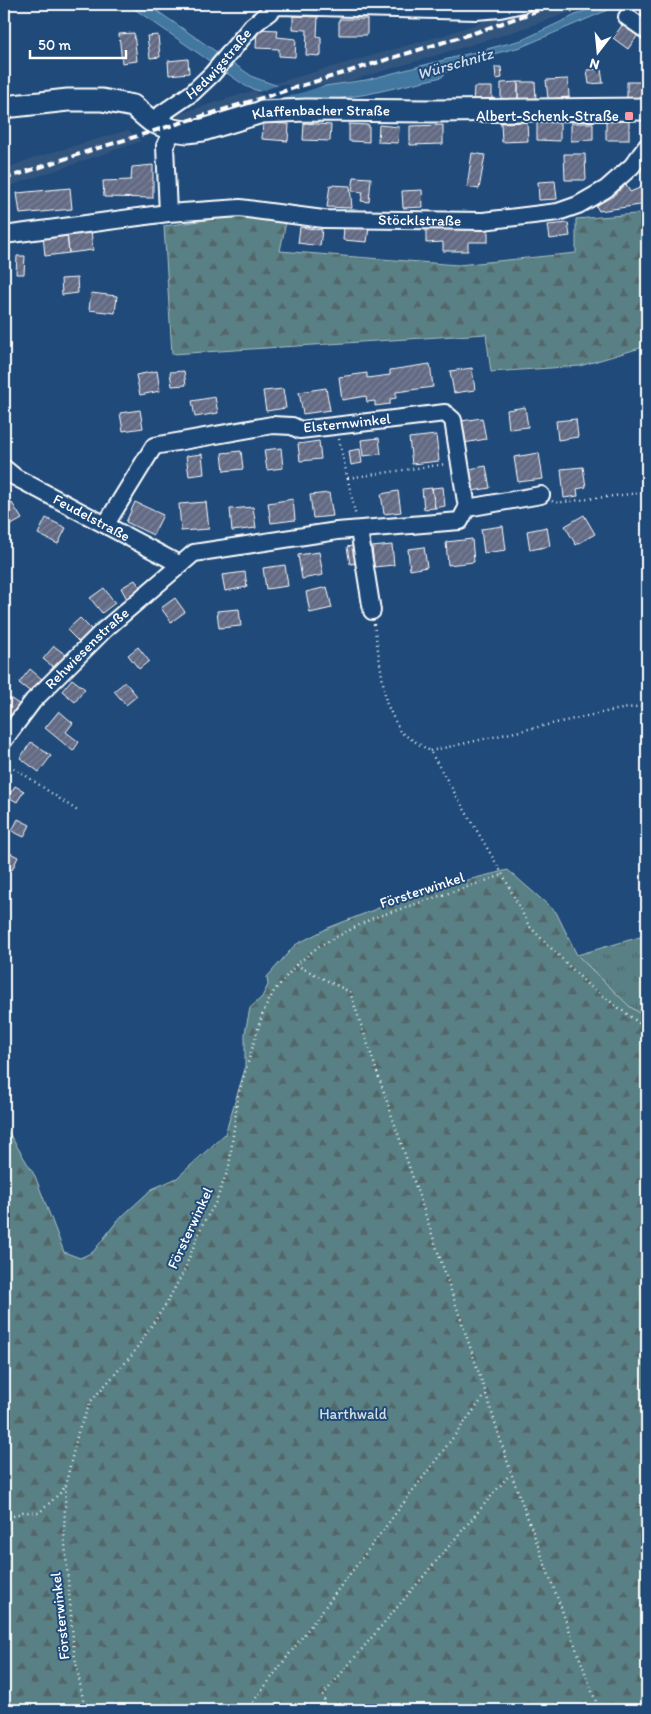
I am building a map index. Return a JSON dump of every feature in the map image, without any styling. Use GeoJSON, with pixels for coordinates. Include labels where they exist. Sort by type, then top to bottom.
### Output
{"type":"FeatureCollection","features":[{"type":"Feature","properties":{"kind":"main road","name":"Klaffenbacher Straße"},"geometry":{"type":"LineString","coordinates":[[4,107],[68,100],[102,100],[133,106],[151,121],[173,130],[187,132],[204,130],[262,112],[306,110],[647,109]]}},
{"type":"Feature","properties":{"kind":"street","name":"Hedwigstraße"},"geometry":{"type":"LineString","coordinates":[[151,121],[192,93],[212,74],[252,26],[277,6],[476,11],[523,4]]}},
{"type":"Feature","properties":{"kind":"street"},"geometry":{"type":"LineString","coordinates":[[626,17],[647,30]]}},
{"type":"Feature","properties":{"kind":"street"},"geometry":{"type":"LineString","coordinates":[[168,213],[165,146],[173,130]]}},
{"type":"Feature","properties":{"kind":"street","name":"Stöcklstraße"},"geometry":{"type":"LineString","coordinates":[[4,235],[168,213],[240,208],[323,219],[483,221],[558,212],[578,205],[606,189],[632,166],[647,146]]}},
{"type":"Feature","properties":{"kind":"street","name":"Elsternwinkel"},"geometry":{"type":"LineString","coordinates":[[106,524],[154,446],[272,425],[292,426],[300,430],[445,413],[452,420],[467,508]]}},
{"type":"Feature","properties":{"kind":"street","name":"Feudelstraße"},"geometry":{"type":"LineString","coordinates":[[8,476],[106,524],[179,564]]}},
{"type":"Feature","properties":{"kind":"street"},"geometry":{"type":"LineString","coordinates":[[179,564],[194,553],[337,531],[460,521],[467,508],[541,495]]}},
{"type":"Feature","properties":{"kind":"street"},"geometry":{"type":"LineString","coordinates":[[359,530],[372,611]]}},
{"type":"Feature","properties":{"kind":"street","name":"Rehwiesenstraße"},"geometry":{"type":"LineString","coordinates":[[4,740],[33,701],[97,636],[179,564]]}},
{"type":"Feature","properties":{"kind":"path"},"geometry":{"type":"LineString","coordinates":[[567,8],[572,11],[589,4]]}},
{"type":"Feature","properties":{"kind":"path"},"geometry":{"type":"LineString","coordinates":[[336,426],[359,530]]}},
{"type":"Feature","properties":{"kind":"path"},"geometry":{"type":"LineString","coordinates":[[348,478],[460,462]]}},
{"type":"Feature","properties":{"kind":"path"},"geometry":{"type":"LineString","coordinates":[[541,495],[556,503],[647,492]]}},
{"type":"Feature","properties":{"kind":"path"},"geometry":{"type":"LineString","coordinates":[[372,611],[386,702],[400,732],[430,751],[503,875],[529,926],[587,984],[647,1029]]}},
{"type":"Feature","properties":{"kind":"path"},"geometry":{"type":"LineString","coordinates":[[430,751],[610,711],[647,705]]}},
{"type":"Feature","properties":{"kind":"path"},"geometry":{"type":"LineString","coordinates":[[4,765],[19,772],[79,812]]}},
{"type":"Feature","properties":{"kind":"path","name":"Försterwinkel"},"geometry":{"type":"LineString","coordinates":[[85,1710],[74,1652],[64,1532],[66,1483],[78,1432],[92,1400],[132,1355],[166,1304],[183,1274],[203,1223],[215,1204],[229,1167],[238,1096],[263,1012],[274,991],[296,965],[319,946],[373,918],[503,875]]}},
{"type":"Feature","properties":{"kind":"path"},"geometry":{"type":"LineString","coordinates":[[296,965],[350,992],[511,1473],[600,1710]]}},
{"type":"Feature","properties":{"kind":"path"},"geometry":{"type":"LineString","coordinates":[[247,1710],[486,1394]]}},
{"type":"Feature","properties":{"kind":"path"},"geometry":{"type":"LineString","coordinates":[[328,1710],[323,1695],[511,1473]]}},
{"type":"Feature","properties":{"kind":"path"},"geometry":{"type":"LineString","coordinates":[[4,1520],[23,1512],[40,1513],[60,1493],[66,1483]]}},
{"type":"Feature","properties":{"kind":"shaded area"},"geometry":{"type":"Polygon","coordinates":[[[532,4],[594,4],[504,35],[333,86],[298,90],[272,84],[444,35],[532,4]]]}},
{"type":"Feature","properties":{"kind":"shaded area"},"geometry":{"type":"Polygon","coordinates":[[[255,90],[283,99],[236,114],[195,122],[172,116],[255,90]]]}},
{"type":"Feature","properties":{"kind":"shaded area"},"geometry":{"type":"Polygon","coordinates":[[[128,130],[141,141],[4,188],[4,169],[30,159],[128,130]]]}},
{"type":"Feature","properties":{"kind":"green space"},"geometry":{"type":"Polygon","coordinates":[[[647,213],[647,346],[580,366],[491,372],[486,334],[172,354],[164,226],[242,215],[286,222],[280,251],[458,265],[576,253],[576,219],[647,213]]]}},
{"type":"Feature","properties":{"kind":"green space","name":"Harthwald"},"geometry":{"type":"Polygon","coordinates":[[[508,870],[556,912],[577,955],[629,1006],[647,1018],[647,1710],[4,1710],[4,1125],[35,1176],[64,1252],[80,1258],[93,1252],[118,1220],[152,1189],[177,1178],[225,1134],[245,1069],[245,1033],[250,1008],[262,997],[268,985],[267,977],[295,945],[328,928],[419,892],[508,870]]]}},
{"type":"Feature","properties":{"kind":"green space"},"geometry":{"type":"Polygon","coordinates":[[[647,935],[647,1018],[629,1006],[577,955],[647,935]]]}},
{"type":"Feature","properties":{"kind":"water","name":"Würschnitz"},"geometry":{"type":"Polygon","coordinates":[[[121,4],[147,4],[253,77],[278,86],[298,90],[366,80],[522,40],[599,4],[622,4],[521,47],[453,64],[442,77],[368,94],[336,99],[307,100],[283,99],[247,87],[133,8],[121,4]]]}},
{"type":"Feature","properties":{"kind":"pier"},"geometry":{"type":"Polygon","coordinates":[[[282,84],[298,87],[329,84],[278,100],[255,93],[282,84]]]}},
{"type":"Feature","properties":{"kind":"building"},"geometry":{"type":"Polygon","coordinates":[[[647,5],[647,21],[639,17],[647,5]]]}},
{"type":"Feature","properties":{"kind":"building"},"geometry":{"type":"Polygon","coordinates":[[[293,16],[318,17],[317,36],[321,37],[321,56],[306,55],[307,30],[293,29],[293,16]]]}},
{"type":"Feature","properties":{"kind":"building"},"geometry":{"type":"Polygon","coordinates":[[[339,19],[367,19],[367,35],[339,35],[339,19]]]}},
{"type":"Feature","properties":{"kind":"building"},"geometry":{"type":"Polygon","coordinates":[[[623,24],[638,35],[628,49],[613,38],[623,24]]]}},
{"type":"Feature","properties":{"kind":"building"},"geometry":{"type":"Polygon","coordinates":[[[257,29],[278,30],[277,37],[296,39],[295,57],[279,56],[279,49],[256,48],[257,29]]]}},
{"type":"Feature","properties":{"kind":"building"},"geometry":{"type":"Polygon","coordinates":[[[134,33],[137,61],[122,63],[119,34],[134,33]]]}},
{"type":"Feature","properties":{"kind":"building"},"geometry":{"type":"Polygon","coordinates":[[[158,35],[160,57],[150,58],[147,36],[158,35]]]}},
{"type":"Feature","properties":{"kind":"building"},"geometry":{"type":"Polygon","coordinates":[[[188,59],[189,73],[169,75],[168,61],[188,59]]]}},
{"type":"Feature","properties":{"kind":"building"},"geometry":{"type":"Polygon","coordinates":[[[495,67],[501,67],[502,78],[496,79],[495,67]]]}},
{"type":"Feature","properties":{"kind":"building"},"geometry":{"type":"Polygon","coordinates":[[[601,69],[603,83],[589,84],[587,70],[601,69]]]}},
{"type":"Feature","properties":{"kind":"building"},"geometry":{"type":"Polygon","coordinates":[[[568,79],[569,97],[548,99],[546,80],[568,79]]]}},
{"type":"Feature","properties":{"kind":"building"},"geometry":{"type":"Polygon","coordinates":[[[518,82],[518,99],[501,99],[501,83],[518,82]]]}},
{"type":"Feature","properties":{"kind":"building"},"geometry":{"type":"Polygon","coordinates":[[[518,82],[535,82],[536,99],[518,99],[518,82]]]}},
{"type":"Feature","properties":{"kind":"building"},"geometry":{"type":"Polygon","coordinates":[[[627,82],[647,82],[647,98],[627,98],[627,82]]]}},
{"type":"Feature","properties":{"kind":"building"},"geometry":{"type":"Polygon","coordinates":[[[474,87],[492,87],[492,101],[473,101],[474,87]]]}},
{"type":"Feature","properties":{"kind":"building"},"geometry":{"type":"Polygon","coordinates":[[[629,121],[629,140],[606,140],[606,122],[629,121]]]}},
{"type":"Feature","properties":{"kind":"building"},"geometry":{"type":"Polygon","coordinates":[[[527,122],[528,141],[502,142],[501,123],[527,122]]]}},
{"type":"Feature","properties":{"kind":"building"},"geometry":{"type":"Polygon","coordinates":[[[537,122],[560,123],[560,141],[537,140],[537,122]]]}},
{"type":"Feature","properties":{"kind":"building"},"geometry":{"type":"Polygon","coordinates":[[[263,123],[289,124],[288,141],[262,139],[263,123]]]}},
{"type":"Feature","properties":{"kind":"building"},"geometry":{"type":"Polygon","coordinates":[[[304,123],[331,125],[330,141],[303,140],[304,123]]]}},
{"type":"Feature","properties":{"kind":"building"},"geometry":{"type":"Polygon","coordinates":[[[571,123],[593,123],[593,140],[571,141],[571,123]]]}},
{"type":"Feature","properties":{"kind":"building"},"geometry":{"type":"Polygon","coordinates":[[[349,124],[369,125],[369,142],[349,141],[349,124]]]}},
{"type":"Feature","properties":{"kind":"building"},"geometry":{"type":"Polygon","coordinates":[[[379,125],[399,127],[398,143],[378,142],[379,125]]]}},
{"type":"Feature","properties":{"kind":"building"},"geometry":{"type":"Polygon","coordinates":[[[443,125],[443,144],[410,145],[410,126],[443,125]]]}},
{"type":"Feature","properties":{"kind":"building"},"geometry":{"type":"Polygon","coordinates":[[[472,153],[485,155],[479,189],[467,187],[472,153]]]}},
{"type":"Feature","properties":{"kind":"building"},"geometry":{"type":"Polygon","coordinates":[[[564,154],[585,154],[586,180],[565,180],[564,154]]]}},
{"type":"Feature","properties":{"kind":"building"},"geometry":{"type":"Polygon","coordinates":[[[153,165],[153,198],[104,197],[103,181],[131,180],[132,167],[153,165]]]}},
{"type":"Feature","properties":{"kind":"building"},"geometry":{"type":"Polygon","coordinates":[[[354,177],[371,178],[369,202],[361,201],[363,192],[352,191],[354,177]]]}},
{"type":"Feature","properties":{"kind":"building"},"geometry":{"type":"Polygon","coordinates":[[[624,180],[630,192],[647,185],[647,204],[599,211],[594,202],[624,180]]]}},
{"type":"Feature","properties":{"kind":"building"},"geometry":{"type":"Polygon","coordinates":[[[555,181],[557,199],[539,200],[538,182],[555,181]]]}},
{"type":"Feature","properties":{"kind":"building"},"geometry":{"type":"Polygon","coordinates":[[[330,185],[350,186],[352,208],[327,207],[330,185]]]}},
{"type":"Feature","properties":{"kind":"building"},"geometry":{"type":"Polygon","coordinates":[[[70,188],[72,209],[20,214],[17,193],[70,188]]]}},
{"type":"Feature","properties":{"kind":"building"},"geometry":{"type":"Polygon","coordinates":[[[422,190],[423,207],[403,208],[402,191],[422,190]]]}},
{"type":"Feature","properties":{"kind":"building"},"geometry":{"type":"Polygon","coordinates":[[[568,223],[570,236],[550,239],[548,225],[568,223]]]}},
{"type":"Feature","properties":{"kind":"building"},"geometry":{"type":"Polygon","coordinates":[[[344,226],[369,228],[367,242],[343,240],[344,226]]]}},
{"type":"Feature","properties":{"kind":"building"},"geometry":{"type":"Polygon","coordinates":[[[300,227],[322,230],[320,246],[298,243],[300,227]]]}},
{"type":"Feature","properties":{"kind":"building"},"geometry":{"type":"Polygon","coordinates":[[[488,228],[488,242],[468,242],[468,251],[443,251],[443,242],[426,243],[426,229],[488,228]]]}},
{"type":"Feature","properties":{"kind":"building"},"geometry":{"type":"Polygon","coordinates":[[[91,230],[93,250],[69,253],[67,233],[91,230]]]}},
{"type":"Feature","properties":{"kind":"building"},"geometry":{"type":"Polygon","coordinates":[[[67,233],[69,253],[45,256],[43,235],[67,233]]]}},
{"type":"Feature","properties":{"kind":"building"},"geometry":{"type":"Polygon","coordinates":[[[17,256],[25,256],[24,274],[16,274],[17,256]]]}},
{"type":"Feature","properties":{"kind":"building"},"geometry":{"type":"Polygon","coordinates":[[[77,278],[78,293],[62,295],[61,279],[77,278]]]}},
{"type":"Feature","properties":{"kind":"building"},"geometry":{"type":"Polygon","coordinates":[[[91,293],[117,296],[115,313],[89,310],[91,293]]]}},
{"type":"Feature","properties":{"kind":"building"},"geometry":{"type":"Polygon","coordinates":[[[430,364],[433,387],[396,392],[396,398],[390,399],[390,404],[375,406],[375,401],[367,402],[366,396],[342,400],[339,377],[367,373],[367,378],[390,375],[390,370],[430,364]]]}},
{"type":"Feature","properties":{"kind":"building"},"geometry":{"type":"Polygon","coordinates":[[[472,368],[475,390],[454,393],[450,371],[472,368]]]}},
{"type":"Feature","properties":{"kind":"building"},"geometry":{"type":"Polygon","coordinates":[[[157,371],[160,391],[140,395],[136,375],[157,371]]]}},
{"type":"Feature","properties":{"kind":"building"},"geometry":{"type":"Polygon","coordinates":[[[184,371],[186,385],[172,386],[170,372],[184,371]]]}},
{"type":"Feature","properties":{"kind":"building"},"geometry":{"type":"Polygon","coordinates":[[[326,388],[330,410],[303,414],[299,392],[326,388]]]}},
{"type":"Feature","properties":{"kind":"building"},"geometry":{"type":"Polygon","coordinates":[[[283,389],[286,408],[266,411],[263,391],[283,389]]]}},
{"type":"Feature","properties":{"kind":"building"},"geometry":{"type":"Polygon","coordinates":[[[215,397],[218,413],[195,417],[192,401],[215,397]]]}},
{"type":"Feature","properties":{"kind":"building"},"geometry":{"type":"Polygon","coordinates":[[[525,407],[528,427],[509,429],[507,410],[525,407]]]}},
{"type":"Feature","properties":{"kind":"building"},"geometry":{"type":"Polygon","coordinates":[[[140,410],[143,428],[123,431],[120,413],[140,410]]]}},
{"type":"Feature","properties":{"kind":"building"},"geometry":{"type":"Polygon","coordinates":[[[482,418],[486,439],[464,443],[461,421],[482,418]]]}},
{"type":"Feature","properties":{"kind":"building"},"geometry":{"type":"Polygon","coordinates":[[[576,419],[578,437],[558,440],[556,421],[576,419]]]}},
{"type":"Feature","properties":{"kind":"building"},"geometry":{"type":"Polygon","coordinates":[[[436,435],[439,461],[412,464],[409,438],[436,435]]]}},
{"type":"Feature","properties":{"kind":"building"},"geometry":{"type":"Polygon","coordinates":[[[379,438],[381,454],[363,456],[361,440],[379,438]]]}},
{"type":"Feature","properties":{"kind":"building"},"geometry":{"type":"Polygon","coordinates":[[[319,441],[321,459],[300,461],[298,444],[319,441]]]}},
{"type":"Feature","properties":{"kind":"building"},"geometry":{"type":"Polygon","coordinates":[[[281,448],[283,468],[267,470],[264,450],[281,448]]]}},
{"type":"Feature","properties":{"kind":"building"},"geometry":{"type":"Polygon","coordinates":[[[360,449],[362,463],[351,465],[349,451],[360,449]]]}},
{"type":"Feature","properties":{"kind":"building"},"geometry":{"type":"Polygon","coordinates":[[[241,451],[243,469],[224,471],[222,453],[241,451]]]}},
{"type":"Feature","properties":{"kind":"building"},"geometry":{"type":"Polygon","coordinates":[[[539,453],[543,479],[518,482],[514,457],[539,453]]]}},
{"type":"Feature","properties":{"kind":"building"},"geometry":{"type":"Polygon","coordinates":[[[202,454],[204,474],[189,476],[186,456],[202,454]]]}},
{"type":"Feature","properties":{"kind":"building"},"geometry":{"type":"Polygon","coordinates":[[[486,466],[490,488],[472,491],[469,469],[486,466]]]}},
{"type":"Feature","properties":{"kind":"building"},"geometry":{"type":"Polygon","coordinates":[[[583,467],[586,487],[577,489],[578,496],[564,498],[561,469],[583,467]]]}},
{"type":"Feature","properties":{"kind":"building"},"geometry":{"type":"Polygon","coordinates":[[[443,487],[445,506],[435,508],[432,488],[443,487]]]}},
{"type":"Feature","properties":{"kind":"building"},"geometry":{"type":"Polygon","coordinates":[[[432,488],[435,508],[424,509],[422,489],[432,488]]]}},
{"type":"Feature","properties":{"kind":"building"},"geometry":{"type":"Polygon","coordinates":[[[398,491],[401,512],[384,514],[381,494],[398,491]]]}},
{"type":"Feature","properties":{"kind":"building"},"geometry":{"type":"Polygon","coordinates":[[[329,493],[333,516],[313,518],[310,495],[329,493]]]}},
{"type":"Feature","properties":{"kind":"building"},"geometry":{"type":"Polygon","coordinates":[[[293,499],[295,520],[271,523],[268,503],[293,499]]]}},
{"type":"Feature","properties":{"kind":"building"},"geometry":{"type":"Polygon","coordinates":[[[135,502],[163,515],[153,535],[126,522],[135,502]]]}},
{"type":"Feature","properties":{"kind":"building"},"geometry":{"type":"Polygon","coordinates":[[[206,502],[209,529],[181,531],[179,504],[206,502]]]}},
{"type":"Feature","properties":{"kind":"building"},"geometry":{"type":"Polygon","coordinates":[[[12,503],[22,519],[4,529],[4,508],[12,503]]]}},
{"type":"Feature","properties":{"kind":"building"},"geometry":{"type":"Polygon","coordinates":[[[253,507],[256,528],[232,531],[230,509],[253,507]]]}},
{"type":"Feature","properties":{"kind":"building"},"geometry":{"type":"Polygon","coordinates":[[[584,515],[595,534],[576,545],[565,526],[584,515]]]}},
{"type":"Feature","properties":{"kind":"building"},"geometry":{"type":"Polygon","coordinates":[[[46,518],[66,528],[58,544],[38,534],[46,518]]]}},
{"type":"Feature","properties":{"kind":"building"},"geometry":{"type":"Polygon","coordinates":[[[503,526],[506,550],[484,553],[481,529],[503,526]]]}},
{"type":"Feature","properties":{"kind":"building"},"geometry":{"type":"Polygon","coordinates":[[[547,527],[550,546],[530,550],[527,531],[547,527]]]}},
{"type":"Feature","properties":{"kind":"building"},"geometry":{"type":"Polygon","coordinates":[[[472,539],[474,562],[448,565],[446,542],[472,539]]]}},
{"type":"Feature","properties":{"kind":"building"},"geometry":{"type":"Polygon","coordinates":[[[356,545],[359,563],[350,564],[347,547],[356,545]]]}},
{"type":"Feature","properties":{"kind":"building"},"geometry":{"type":"Polygon","coordinates":[[[392,545],[394,565],[374,567],[372,547],[392,545]]]}},
{"type":"Feature","properties":{"kind":"building"},"geometry":{"type":"Polygon","coordinates":[[[424,547],[427,567],[410,570],[408,549],[424,547]]]}},
{"type":"Feature","properties":{"kind":"building"},"geometry":{"type":"Polygon","coordinates":[[[319,552],[323,575],[302,579],[298,555],[319,552]]]}},
{"type":"Feature","properties":{"kind":"building"},"geometry":{"type":"Polygon","coordinates":[[[285,565],[288,586],[266,589],[263,568],[285,565]]]}},
{"type":"Feature","properties":{"kind":"building"},"geometry":{"type":"Polygon","coordinates":[[[245,572],[247,587],[225,591],[222,575],[245,572]]]}},
{"type":"Feature","properties":{"kind":"building"},"geometry":{"type":"Polygon","coordinates":[[[135,580],[142,590],[127,599],[121,588],[135,580]]]}},
{"type":"Feature","properties":{"kind":"building"},"geometry":{"type":"Polygon","coordinates":[[[327,587],[332,608],[310,613],[306,592],[327,587]]]}},
{"type":"Feature","properties":{"kind":"building"},"geometry":{"type":"Polygon","coordinates":[[[104,588],[115,603],[102,613],[90,598],[104,588]]]}},
{"type":"Feature","properties":{"kind":"building"},"geometry":{"type":"Polygon","coordinates":[[[175,598],[185,612],[171,622],[161,608],[175,598]]]}},
{"type":"Feature","properties":{"kind":"building"},"geometry":{"type":"Polygon","coordinates":[[[239,609],[241,626],[219,628],[217,611],[239,609]]]}},
{"type":"Feature","properties":{"kind":"building"},"geometry":{"type":"Polygon","coordinates":[[[80,618],[92,630],[79,642],[67,630],[80,618]]]}},
{"type":"Feature","properties":{"kind":"building"},"geometry":{"type":"Polygon","coordinates":[[[54,646],[66,655],[56,669],[43,659],[54,646]]]}},
{"type":"Feature","properties":{"kind":"building"},"geometry":{"type":"Polygon","coordinates":[[[138,647],[149,661],[139,669],[128,655],[138,647]]]}},
{"type":"Feature","properties":{"kind":"building"},"geometry":{"type":"Polygon","coordinates":[[[30,669],[43,680],[32,693],[19,683],[30,669]]]}},
{"type":"Feature","properties":{"kind":"building"},"geometry":{"type":"Polygon","coordinates":[[[72,679],[85,689],[75,702],[62,691],[72,679]]]}},
{"type":"Feature","properties":{"kind":"building"},"geometry":{"type":"Polygon","coordinates":[[[125,682],[137,696],[126,705],[114,691],[125,682]]]}},
{"type":"Feature","properties":{"kind":"building"},"geometry":{"type":"Polygon","coordinates":[[[10,698],[20,705],[11,717],[4,712],[4,706],[10,698]]]}},
{"type":"Feature","properties":{"kind":"building"},"geometry":{"type":"Polygon","coordinates":[[[59,711],[73,723],[66,732],[79,742],[73,751],[45,728],[59,711]]]}},
{"type":"Feature","properties":{"kind":"building"},"geometry":{"type":"Polygon","coordinates":[[[31,742],[51,756],[39,772],[20,758],[31,742]]]}},
{"type":"Feature","properties":{"kind":"building"},"geometry":{"type":"Polygon","coordinates":[[[15,786],[24,791],[17,802],[8,797],[15,786]]]}},
{"type":"Feature","properties":{"kind":"building"},"geometry":{"type":"Polygon","coordinates":[[[18,819],[30,825],[24,837],[12,831],[18,819]]]}},
{"type":"Feature","properties":{"kind":"building"},"geometry":{"type":"Polygon","coordinates":[[[4,850],[18,857],[12,870],[4,867],[4,850]]]}},
{"type":"Feature","properties":{"kind":"railway"},"geometry":{"type":"LineString","coordinates":[[4,179],[95,149],[477,32],[556,4]]}},
{"type":"Feature","properties":{"kind":"place","name":"Albert-Schenk-Straße"},"geometry":{"type":"Point","coordinates":[629,116]}}]}
